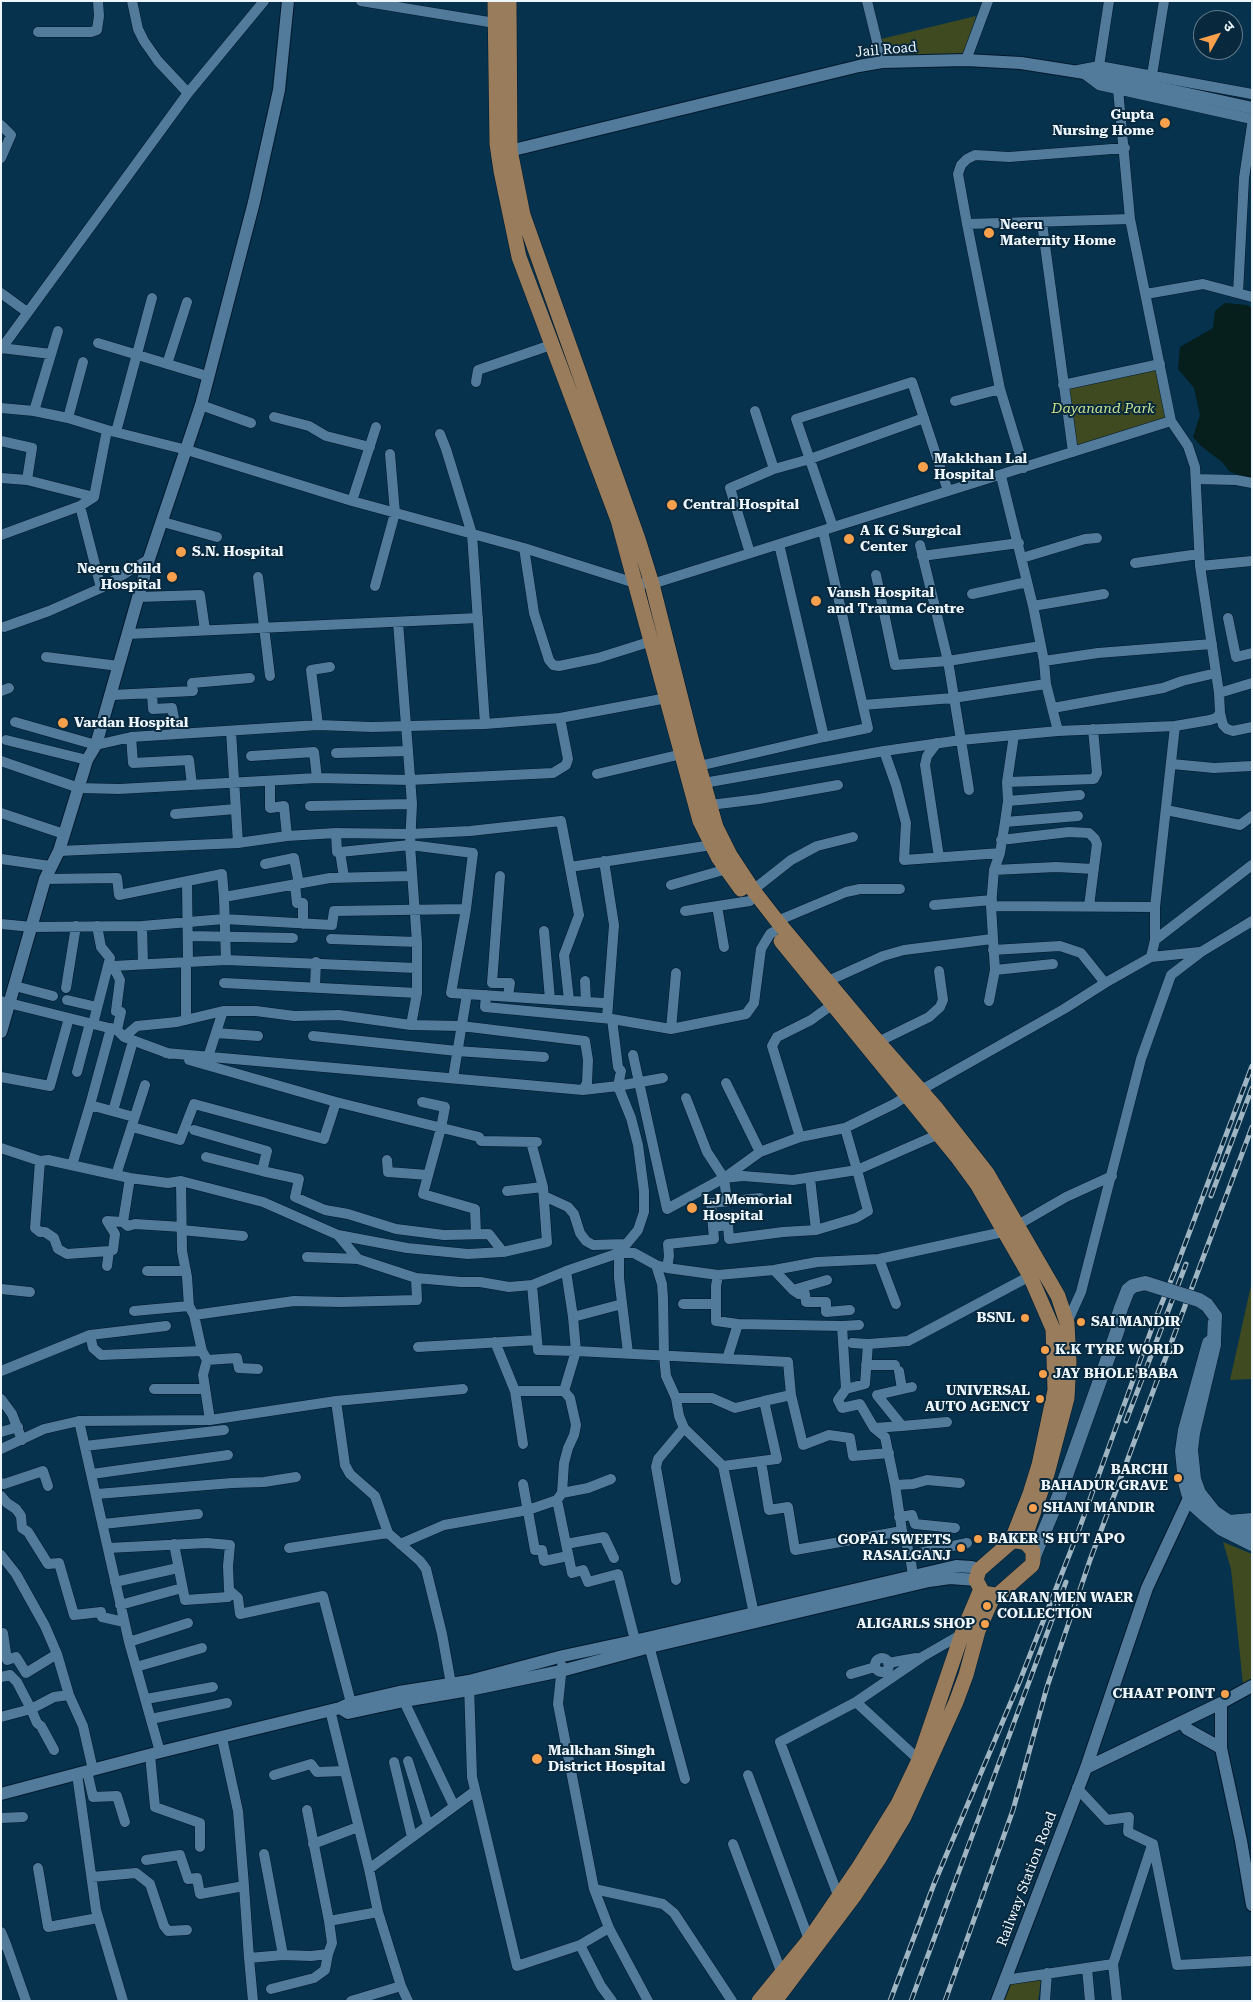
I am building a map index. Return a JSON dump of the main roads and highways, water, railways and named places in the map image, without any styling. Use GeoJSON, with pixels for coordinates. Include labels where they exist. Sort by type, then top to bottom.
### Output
{"type":"FeatureCollection","features":[{"type":"Feature","properties":{"kind":"main road"},"geometry":{"type":"LineString","coordinates":[[495,1],[504,152],[519,257],[618,520],[700,821],[726,869],[751,895],[833,1004],[987,1173],[1053,1329],[1055,1390],[1039,1466],[1030,1494],[1024,1547],[1032,1566],[1003,1591],[982,1584]]}},
{"type":"Feature","properties":{"kind":"main road"},"geometry":{"type":"LineString","coordinates":[[509,1],[504,152],[523,215],[638,539],[652,584],[716,827],[751,895]]}},
{"type":"Feature","properties":{"kind":"main road"},"geometry":{"type":"LineString","coordinates":[[775,926],[828,980],[878,1042],[914,1093],[939,1134],[1058,1296],[1067,1324],[1069,1362],[1067,1398],[1047,1474],[1024,1547]]}},
{"type":"Feature","properties":{"kind":"main road"},"geometry":{"type":"LineString","coordinates":[[774,2001],[815,1949],[864,1870],[898,1804],[919,1760],[962,1634],[982,1584],[1024,1547],[1111,1326],[1116,1323],[1128,1290],[1133,1286],[1145,1283],[1153,1284],[1199,1300],[1207,1305],[1215,1316],[1214,1345],[1193,1433],[1191,1450],[1192,1469],[1199,1493],[1206,1504],[1229,1522],[1252,1534]]}},
{"type":"Feature","properties":{"kind":"main road"},"geometry":{"type":"LineString","coordinates":[[1214,1340],[1209,1343],[1184,1437],[1183,1465],[1194,1505],[1222,1529],[1252,1544]]}},
{"type":"Feature","properties":{"kind":"main road"},"geometry":{"type":"LineString","coordinates":[[1229,1522],[1252,1520]]}},
{"type":"Feature","properties":{"kind":"main road"},"geometry":{"type":"LineString","coordinates":[[759,2001],[809,1940],[839,1898],[864,1870],[904,1817],[940,1740],[966,1675],[978,1631],[982,1584]]}},
{"type":"Feature","properties":{"kind":"railway"},"geometry":{"type":"LineString","coordinates":[[890,2001],[934,1884],[1019,1683],[1077,1535],[1153,1325],[1252,1066]]}},
{"type":"Feature","properties":{"kind":"railway"},"geometry":{"type":"LineString","coordinates":[[1211,1196],[1252,1088]]}},
{"type":"Feature","properties":{"kind":"railway"},"geometry":{"type":"LineString","coordinates":[[945,2001],[1013,1810],[1047,1687],[1090,1560],[1252,1127]]}},
{"type":"Feature","properties":{"kind":"railway"},"geometry":{"type":"LineString","coordinates":[[1126,1421],[1186,1264]]}},
{"type":"Feature","properties":{"kind":"railway"},"geometry":{"type":"LineString","coordinates":[[911,2001],[1066,1582]]}},
{"type":"Feature","properties":{"kind":"place","name":"Gupta Nursing Home"},"geometry":{"type":"Point","coordinates":[1165,123]}},
{"type":"Feature","properties":{"kind":"place","name":"Neeru Maternity Home"},"geometry":{"type":"Point","coordinates":[989,233]}},
{"type":"Feature","properties":{"kind":"place","name":"Makkhan Lal Hospital"},"geometry":{"type":"Point","coordinates":[923,467]}},
{"type":"Feature","properties":{"kind":"place","name":"Central Hospital"},"geometry":{"type":"Point","coordinates":[672,505]}},
{"type":"Feature","properties":{"kind":"place","name":"A K G Surgical Center"},"geometry":{"type":"Point","coordinates":[849,539]}},
{"type":"Feature","properties":{"kind":"place","name":"S.N. Hospital"},"geometry":{"type":"Point","coordinates":[181,552]}},
{"type":"Feature","properties":{"kind":"place","name":"Neeru Child Hospital"},"geometry":{"type":"Point","coordinates":[172,577]}},
{"type":"Feature","properties":{"kind":"place","name":"Vansh Hospital and Trauma Centre"},"geometry":{"type":"Point","coordinates":[816,601]}},
{"type":"Feature","properties":{"kind":"place","name":"Vardan Hospital"},"geometry":{"type":"Point","coordinates":[63,723]}},
{"type":"Feature","properties":{"kind":"place","name":"LJ Memorial Hospital"},"geometry":{"type":"Point","coordinates":[692,1208]}},
{"type":"Feature","properties":{"kind":"place","name":"BSNL"},"geometry":{"type":"Point","coordinates":[1025,1318]}},
{"type":"Feature","properties":{"kind":"place","name":"SAI MANDIR"},"geometry":{"type":"Point","coordinates":[1081,1322]}},
{"type":"Feature","properties":{"kind":"place","name":"K.K TYRE WORLD"},"geometry":{"type":"Point","coordinates":[1045,1350]}},
{"type":"Feature","properties":{"kind":"place","name":"JAY BHOLE BABA"},"geometry":{"type":"Point","coordinates":[1043,1374]}},
{"type":"Feature","properties":{"kind":"place","name":"UNIVERSAL AUTO AGENCY"},"geometry":{"type":"Point","coordinates":[1040,1399]}},
{"type":"Feature","properties":{"kind":"place","name":"BARCHI BAHADUR GRAVE"},"geometry":{"type":"Point","coordinates":[1178,1478]}},
{"type":"Feature","properties":{"kind":"place","name":"SHANI MANDIR"},"geometry":{"type":"Point","coordinates":[1033,1508]}},
{"type":"Feature","properties":{"kind":"place","name":"BAKER 'S HUT APO"},"geometry":{"type":"Point","coordinates":[978,1539]}},
{"type":"Feature","properties":{"kind":"place","name":"GOPAL SWEETS RASALGANJ"},"geometry":{"type":"Point","coordinates":[961,1548]}},
{"type":"Feature","properties":{"kind":"place","name":"KARAN MEN WAER COLLECTION"},"geometry":{"type":"Point","coordinates":[987,1606]}},
{"type":"Feature","properties":{"kind":"place","name":"ALIGARLS SHOP"},"geometry":{"type":"Point","coordinates":[985,1624]}},
{"type":"Feature","properties":{"kind":"place","name":"CHAAT POINT"},"geometry":{"type":"Point","coordinates":[1225,1694]}},
{"type":"Feature","properties":{"kind":"place","name":"Malkhan Singh District Hospital"},"geometry":{"type":"Point","coordinates":[537,1759]}},
{"type":"Feature","properties":{"kind":"park label","name":"Dayanand Park"},"geometry":{"type":"Point","coordinates":[1103,409]}}]}
